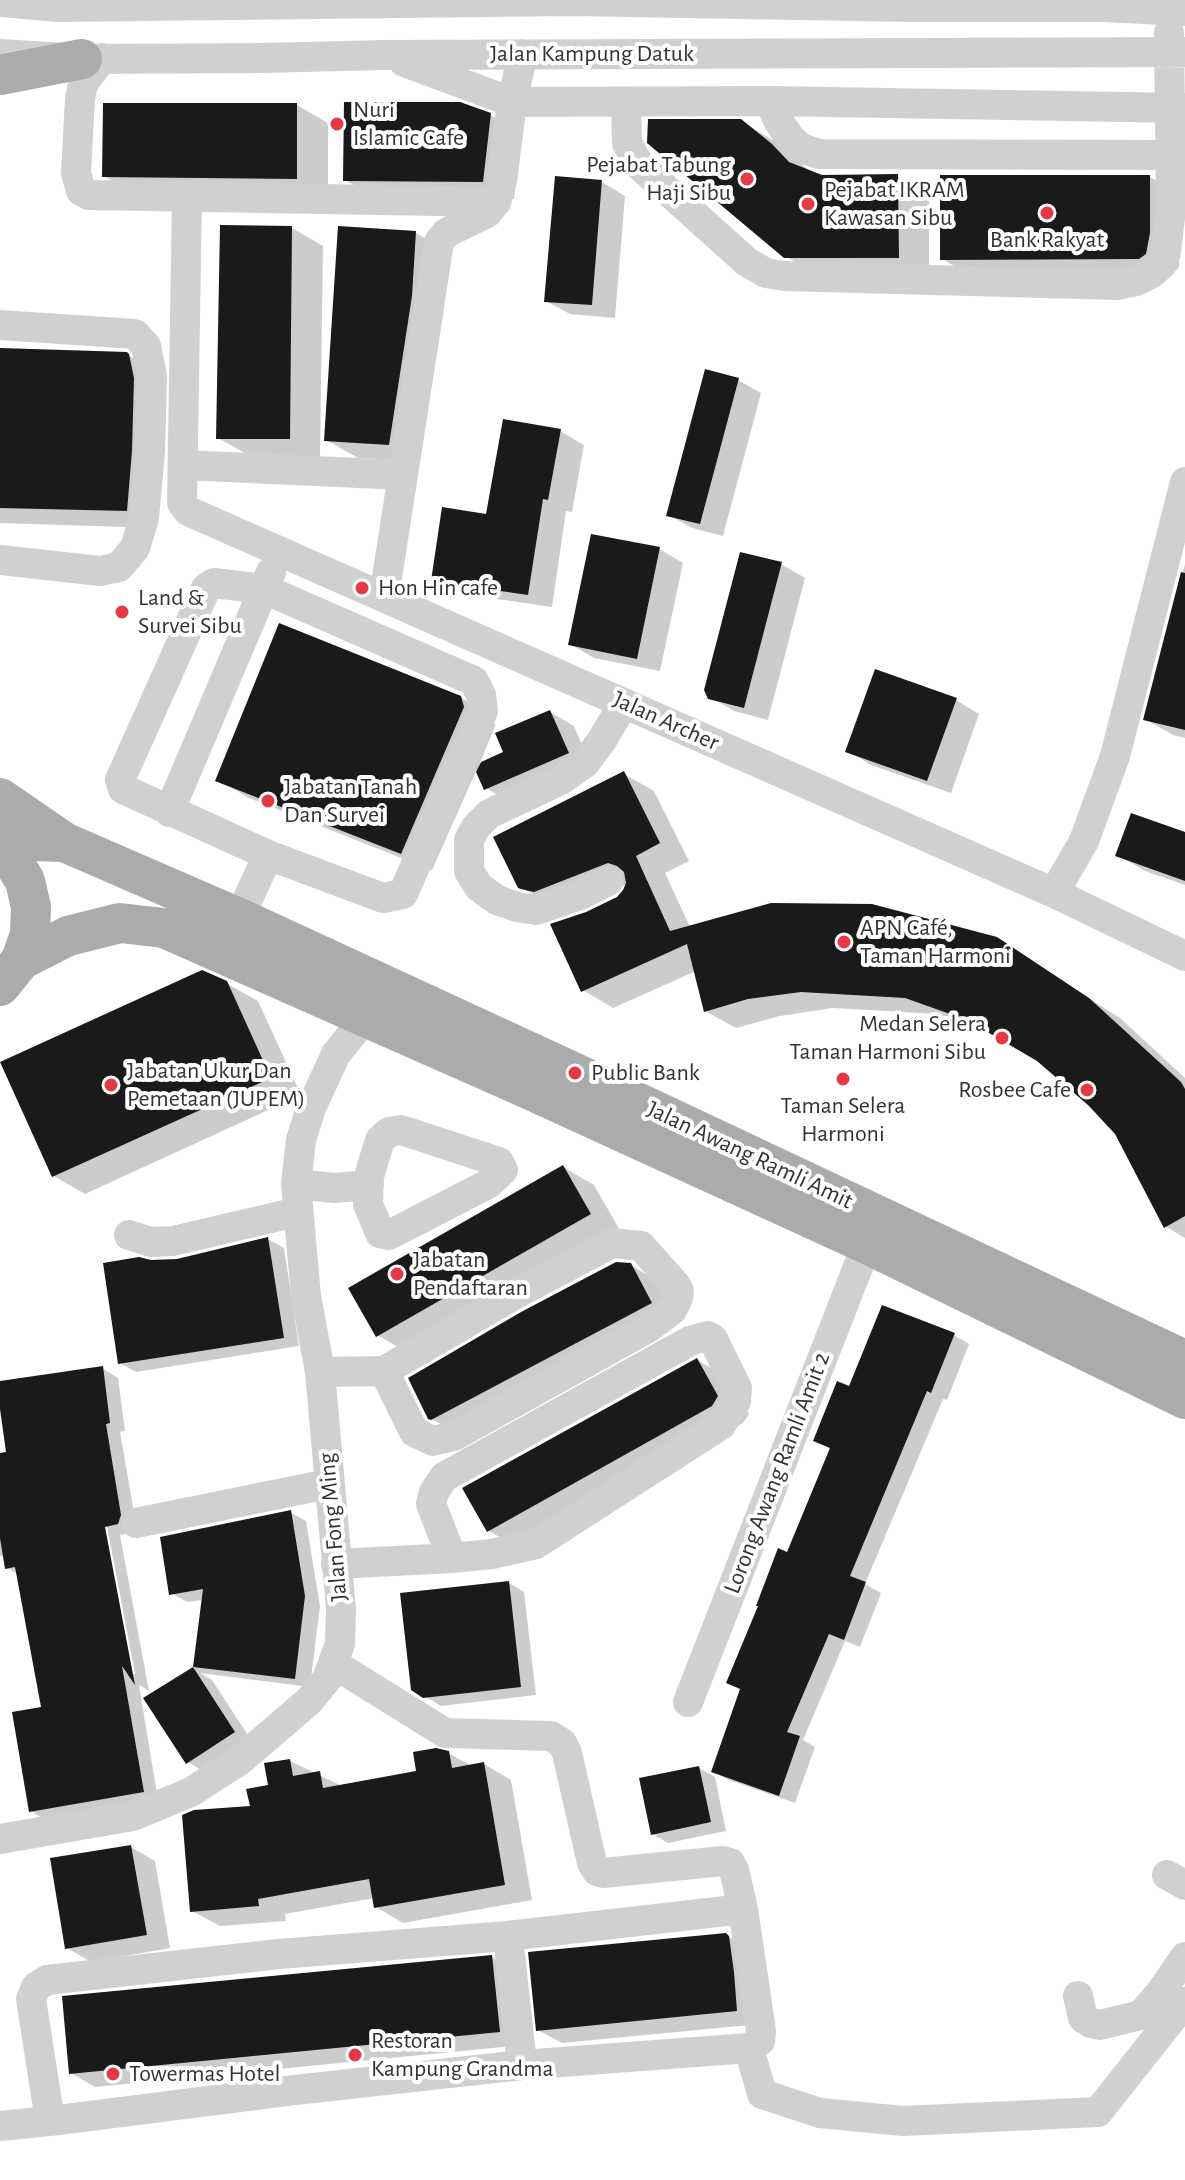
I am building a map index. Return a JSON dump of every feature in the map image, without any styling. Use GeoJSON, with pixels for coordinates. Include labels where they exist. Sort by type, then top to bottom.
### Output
{"type":"FeatureCollection","features":[{"type":"Feature","properties":{"kind":"main road"},"geometry":{"type":"LineString","coordinates":[[0,75],[92,58]]}},
{"type":"Feature","properties":{"kind":"main road"},"geometry":{"type":"LineString","coordinates":[[0,798],[64,842]]}},
{"type":"Feature","properties":{"kind":"main road","name":"Jalan Awang Ramli Amit"},"geometry":{"type":"LineString","coordinates":[[0,840],[64,842],[239,918],[1183,1353]]}},
{"type":"Feature","properties":{"kind":"main road"},"geometry":{"type":"LineString","coordinates":[[0,848],[11,858],[25,881],[31,907],[30,934],[11,973]]}},
{"type":"Feature","properties":{"kind":"main road","name":"Jalan Awang Ramli Amit"},"geometry":{"type":"LineString","coordinates":[[11,973],[68,936],[120,923],[164,928],[867,1244],[1185,1399]]}},
{"type":"Feature","properties":{"kind":"street"},"geometry":{"type":"LineString","coordinates":[[0,2],[59,7],[572,1],[912,3],[1177,11],[1177,107],[1170,155],[1178,210],[1162,264],[1136,281],[1117,285],[766,273],[747,262],[639,165],[630,154],[627,143],[626,103]]}},
{"type":"Feature","properties":{"kind":"street","name":"Jalan Kampung Datuk"},"geometry":{"type":"LineString","coordinates":[[0,54],[92,58],[263,58],[1177,51]]}},
{"type":"Feature","properties":{"kind":"street"},"geometry":{"type":"LineString","coordinates":[[384,597],[439,242],[446,233],[487,213],[496,202],[523,54]]}},
{"type":"Feature","properties":{"kind":"street"},"geometry":{"type":"LineString","coordinates":[[383,55],[512,102],[769,101],[1177,107]]}},
{"type":"Feature","properties":{"kind":"street"},"geometry":{"type":"LineString","coordinates":[[92,58],[80,99],[76,173],[81,191],[94,196],[496,202]]}},
{"type":"Feature","properties":{"kind":"street"},"geometry":{"type":"LineString","coordinates":[[769,101],[791,139],[801,148],[819,154],[1170,155]]}},
{"type":"Feature","properties":{"kind":"street","name":"Jalan Archer"},"geometry":{"type":"LineString","coordinates":[[187,197],[182,503],[195,515],[1054,893],[1185,956]]}},
{"type":"Feature","properties":{"kind":"street"},"geometry":{"type":"LineString","coordinates":[[417,200],[439,242]]}},
{"type":"Feature","properties":{"kind":"street"},"geometry":{"type":"LineString","coordinates":[[0,325],[135,334],[146,346],[152,376],[144,518],[135,548],[119,567],[100,571],[0,560]]}},
{"type":"Feature","properties":{"kind":"street"},"geometry":{"type":"LineString","coordinates":[[183,465],[403,475]]}},
{"type":"Feature","properties":{"kind":"street"},"geometry":{"type":"LineString","coordinates":[[1054,893],[1084,841],[1115,756],[1185,482]]}},
{"type":"Feature","properties":{"kind":"street"},"geometry":{"type":"LineString","coordinates":[[169,812],[279,552]]}},
{"type":"Feature","properties":{"kind":"street"},"geometry":{"type":"LineString","coordinates":[[214,583],[264,589],[474,681],[481,695],[483,711],[403,894],[383,898],[268,855],[123,789],[120,780],[206,588],[214,583]]}},
{"type":"Feature","properties":{"kind":"street"},"geometry":{"type":"LineString","coordinates":[[608,881],[580,895],[536,910],[517,907],[497,900],[479,887],[469,871],[468,849],[476,827],[489,814],[561,780],[585,763],[624,703]]}},
{"type":"Feature","properties":{"kind":"street"},"geometry":{"type":"LineString","coordinates":[[239,918],[268,855]]}},
{"type":"Feature","properties":{"kind":"street","name":"Jalan Fong Ming"},"geometry":{"type":"LineString","coordinates":[[0,1839],[133,1816],[191,1792],[239,1761],[309,1701],[327,1679],[334,1664],[340,1644],[341,1609],[320,1372],[306,1296],[297,1198],[301,1140],[311,1108],[336,1054],[366,1017]]}},
{"type":"Feature","properties":{"kind":"street"},"geometry":{"type":"LineString","coordinates":[[129,1235],[151,1242],[173,1241],[297,1198],[334,1188],[369,1185]]}},
{"type":"Feature","properties":{"kind":"street"},"geometry":{"type":"LineString","coordinates":[[320,1372],[384,1371],[514,1295],[612,1243],[641,1246],[679,1291],[672,1310],[648,1328],[454,1436],[433,1441],[414,1432],[384,1371]]}},
{"type":"Feature","properties":{"kind":"street","name":"Lorong Awang Ramli Amit 2"},"geometry":{"type":"LineString","coordinates":[[688,1702],[867,1244]]}},
{"type":"Feature","properties":{"kind":"street"},"geometry":{"type":"LineString","coordinates":[[336,1564],[452,1558],[492,1554],[536,1544],[721,1425],[736,1401],[737,1388],[713,1339],[708,1336],[690,1341],[444,1477],[434,1492],[431,1504],[452,1558]]}},
{"type":"Feature","properties":{"kind":"street"},"geometry":{"type":"LineString","coordinates":[[136,1523],[328,1484]]}},
{"type":"Feature","properties":{"kind":"street"},"geometry":{"type":"LineString","coordinates":[[0,2126],[522,2065],[749,2048],[760,2041],[743,1909],[730,1863],[723,1861],[603,1873],[597,1871],[592,1863],[567,1753],[562,1743],[551,1736],[445,1733],[334,1664]]}},
{"type":"Feature","properties":{"kind":"street"},"geometry":{"type":"LineString","coordinates":[[50,2121],[31,1999],[36,1987],[47,1980],[279,1954],[508,1936],[743,1909]]}},
{"type":"Feature","properties":{"kind":"street"},"geometry":{"type":"LineString","coordinates":[[508,1936],[522,2065]]}},
{"type":"Feature","properties":{"kind":"street"},"geometry":{"type":"LineString","coordinates":[[749,2048],[762,2094],[820,2113],[903,2121],[1098,2112],[1177,2005],[1185,1957]]}},
{"type":"Feature","properties":{"kind":"street"},"geometry":{"type":"LineString","coordinates":[[1078,1996],[1083,2018],[1100,2025],[1177,2005]]}},
{"type":"Feature","properties":{"kind":"building"},"geometry":{"type":"Polygon","coordinates":[[[344,102],[460,102],[491,113],[483,182],[343,181],[344,102]]]}},
{"type":"Feature","properties":{"kind":"building"},"geometry":{"type":"Polygon","coordinates":[[[103,103],[297,103],[297,179],[102,177],[103,103]]]}},
{"type":"Feature","properties":{"kind":"building"},"geometry":{"type":"Polygon","coordinates":[[[648,119],[741,119],[789,162],[822,175],[898,174],[899,258],[784,258],[647,143],[648,119]]]}},
{"type":"Feature","properties":{"kind":"building"},"geometry":{"type":"Polygon","coordinates":[[[940,175],[1150,175],[1150,233],[1146,254],[1139,259],[940,260],[940,175]]]}},
{"type":"Feature","properties":{"kind":"building"},"geometry":{"type":"Polygon","coordinates":[[[555,176],[602,180],[592,305],[544,302],[555,176]]]}},
{"type":"Feature","properties":{"kind":"building"},"geometry":{"type":"Polygon","coordinates":[[[220,225],[292,226],[290,439],[216,439],[220,225]]]}},
{"type":"Feature","properties":{"kind":"building"},"geometry":{"type":"Polygon","coordinates":[[[338,226],[416,231],[412,296],[389,445],[324,441],[338,226]]]}},
{"type":"Feature","properties":{"kind":"building"},"geometry":{"type":"Polygon","coordinates":[[[0,348],[129,354],[134,378],[127,511],[0,508],[0,348]]]}},
{"type":"Feature","properties":{"kind":"building"},"geometry":{"type":"Polygon","coordinates":[[[705,369],[739,378],[700,524],[666,516],[705,369]]]}},
{"type":"Feature","properties":{"kind":"building"},"geometry":{"type":"Polygon","coordinates":[[[503,419],[561,429],[548,500],[543,499],[528,595],[431,581],[442,507],[486,514],[503,419]]]}},
{"type":"Feature","properties":{"kind":"building"},"geometry":{"type":"Polygon","coordinates":[[[591,534],[660,547],[637,659],[568,645],[591,534]]]}},
{"type":"Feature","properties":{"kind":"building"},"geometry":{"type":"Polygon","coordinates":[[[740,552],[782,562],[744,708],[708,699],[704,690],[740,552]]]}},
{"type":"Feature","properties":{"kind":"building"},"geometry":{"type":"Polygon","coordinates":[[[1181,572],[1185,573],[1185,730],[1143,720],[1181,572]]]}},
{"type":"Feature","properties":{"kind":"building"},"geometry":{"type":"Polygon","coordinates":[[[279,623],[461,696],[464,707],[401,854],[215,781],[279,623]]]}},
{"type":"Feature","properties":{"kind":"building"},"geometry":{"type":"Polygon","coordinates":[[[875,669],[957,698],[927,781],[845,752],[875,669]]]}},
{"type":"Feature","properties":{"kind":"building"},"geometry":{"type":"Polygon","coordinates":[[[550,710],[569,753],[484,790],[476,772],[481,762],[503,752],[495,733],[550,710]]]}},
{"type":"Feature","properties":{"kind":"building"},"geometry":{"type":"Polygon","coordinates":[[[624,771],[660,843],[636,856],[670,931],[771,903],[872,904],[997,937],[1089,998],[1185,1089],[1185,1216],[1164,1228],[1115,1134],[1088,1105],[1037,1061],[967,1020],[905,998],[801,992],[748,999],[704,1012],[687,944],[581,992],[550,924],[617,897],[626,883],[624,872],[608,863],[534,892],[521,889],[493,837],[624,771]]]}},
{"type":"Feature","properties":{"kind":"building"},"geometry":{"type":"Polygon","coordinates":[[[1131,813],[1185,832],[1185,881],[1115,856],[1131,813]]]}},
{"type":"Feature","properties":{"kind":"building"},"geometry":{"type":"Polygon","coordinates":[[[202,970],[227,981],[271,1078],[52,1177],[0,1062],[202,970]]]}},
{"type":"Feature","properties":{"kind":"building"},"geometry":{"type":"Polygon","coordinates":[[[563,1165],[591,1214],[376,1337],[348,1288],[563,1165]]]}},
{"type":"Feature","properties":{"kind":"building"},"geometry":{"type":"Polygon","coordinates":[[[268,1237],[284,1338],[118,1364],[103,1263],[139,1257],[177,1259],[268,1237]]]}},
{"type":"Feature","properties":{"kind":"building"},"geometry":{"type":"Polygon","coordinates":[[[616,1262],[631,1263],[652,1303],[428,1419],[408,1378],[521,1312],[616,1262]]]}},
{"type":"Feature","properties":{"kind":"building"},"geometry":{"type":"Polygon","coordinates":[[[882,1305],[955,1333],[931,1393],[927,1391],[850,1576],[866,1582],[844,1640],[829,1634],[787,1732],[800,1736],[779,1796],[711,1772],[740,1689],[726,1683],[778,1548],[787,1552],[830,1448],[813,1441],[837,1381],[849,1386],[882,1305]]]}},
{"type":"Feature","properties":{"kind":"building"},"geometry":{"type":"Polygon","coordinates":[[[697,1358],[718,1396],[712,1406],[487,1532],[462,1488],[697,1358]]]}},
{"type":"Feature","properties":{"kind":"building"},"geometry":{"type":"Polygon","coordinates":[[[103,1366],[110,1423],[106,1424],[121,1515],[118,1524],[105,1527],[135,1685],[122,1666],[144,1792],[29,1812],[12,1712],[41,1707],[15,1567],[5,1569],[0,1538],[0,1453],[6,1452],[0,1381],[103,1366]]]}},
{"type":"Feature","properties":{"kind":"building"},"geometry":{"type":"Polygon","coordinates":[[[291,1510],[305,1596],[295,1679],[193,1667],[203,1589],[169,1595],[160,1537],[291,1510]]]}},
{"type":"Feature","properties":{"kind":"building"},"geometry":{"type":"Polygon","coordinates":[[[509,1581],[521,1687],[423,1698],[411,1690],[400,1593],[509,1581]]]}},
{"type":"Feature","properties":{"kind":"building"},"geometry":{"type":"Polygon","coordinates":[[[193,1667],[235,1732],[186,1764],[143,1698],[193,1667]]]}},
{"type":"Feature","properties":{"kind":"building"},"geometry":{"type":"Polygon","coordinates":[[[436,1748],[449,1751],[452,1768],[484,1762],[505,1885],[374,1908],[369,1879],[258,1899],[259,1906],[190,1912],[182,1815],[194,1810],[250,1806],[246,1789],[268,1785],[264,1763],[290,1759],[293,1776],[320,1771],[323,1788],[416,1771],[413,1752],[436,1748]]]}},
{"type":"Feature","properties":{"kind":"building"},"geometry":{"type":"Polygon","coordinates":[[[699,1766],[711,1822],[651,1835],[639,1778],[699,1766]]]}},
{"type":"Feature","properties":{"kind":"building"},"geometry":{"type":"Polygon","coordinates":[[[131,1845],[147,1935],[65,1949],[50,1858],[131,1845]]]}},
{"type":"Feature","properties":{"kind":"building"},"geometry":{"type":"Polygon","coordinates":[[[726,1933],[729,1936],[737,2011],[536,2031],[528,1952],[726,1933]]]}},
{"type":"Feature","properties":{"kind":"building"},"geometry":{"type":"Polygon","coordinates":[[[492,1955],[500,2032],[69,2074],[62,1996],[492,1955]]]}},
{"type":"Feature","properties":{"kind":"place","name":"Nuri Islamic Cafe"},"geometry":{"type":"Point","coordinates":[337,124]}},
{"type":"Feature","properties":{"kind":"place","name":"Pejabat Tabung Haji Sibu"},"geometry":{"type":"Point","coordinates":[747,179]}},
{"type":"Feature","properties":{"kind":"place","name":"Pejabat IKRAM Kawasan Sibu"},"geometry":{"type":"Point","coordinates":[808,204]}},
{"type":"Feature","properties":{"kind":"place","name":"Bank Rakyat"},"geometry":{"type":"Point","coordinates":[1047,213]}},
{"type":"Feature","properties":{"kind":"place","name":"Hon Hin cafe"},"geometry":{"type":"Point","coordinates":[362,588]}},
{"type":"Feature","properties":{"kind":"place","name":"Land & Survei Sibu"},"geometry":{"type":"Point","coordinates":[122,612]}},
{"type":"Feature","properties":{"kind":"place","name":"Jabatan Tanah Dan Survei"},"geometry":{"type":"Point","coordinates":[268,801]}},
{"type":"Feature","properties":{"kind":"place","name":"APN Café, Taman Harmoni"},"geometry":{"type":"Point","coordinates":[844,942]}},
{"type":"Feature","properties":{"kind":"place","name":"Medan Selera Taman Harmoni Sibu"},"geometry":{"type":"Point","coordinates":[1002,1038]}},
{"type":"Feature","properties":{"kind":"place","name":"Public Bank"},"geometry":{"type":"Point","coordinates":[575,1073]}},
{"type":"Feature","properties":{"kind":"place","name":"Taman Selera Harmoni"},"geometry":{"type":"Point","coordinates":[843,1079]}},
{"type":"Feature","properties":{"kind":"place","name":"Jabatan Ukur Dan Pemetaan (JUPEM)"},"geometry":{"type":"Point","coordinates":[111,1085]}},
{"type":"Feature","properties":{"kind":"place","name":"Rosbee Cafe"},"geometry":{"type":"Point","coordinates":[1087,1090]}},
{"type":"Feature","properties":{"kind":"place","name":"Jabatan Pendaftaran"},"geometry":{"type":"Point","coordinates":[397,1274]}},
{"type":"Feature","properties":{"kind":"place","name":"Restoran Kampung Grandma"},"geometry":{"type":"Point","coordinates":[355,2055]}},
{"type":"Feature","properties":{"kind":"place","name":"Towermas Hotel"},"geometry":{"type":"Point","coordinates":[113,2074]}}]}
